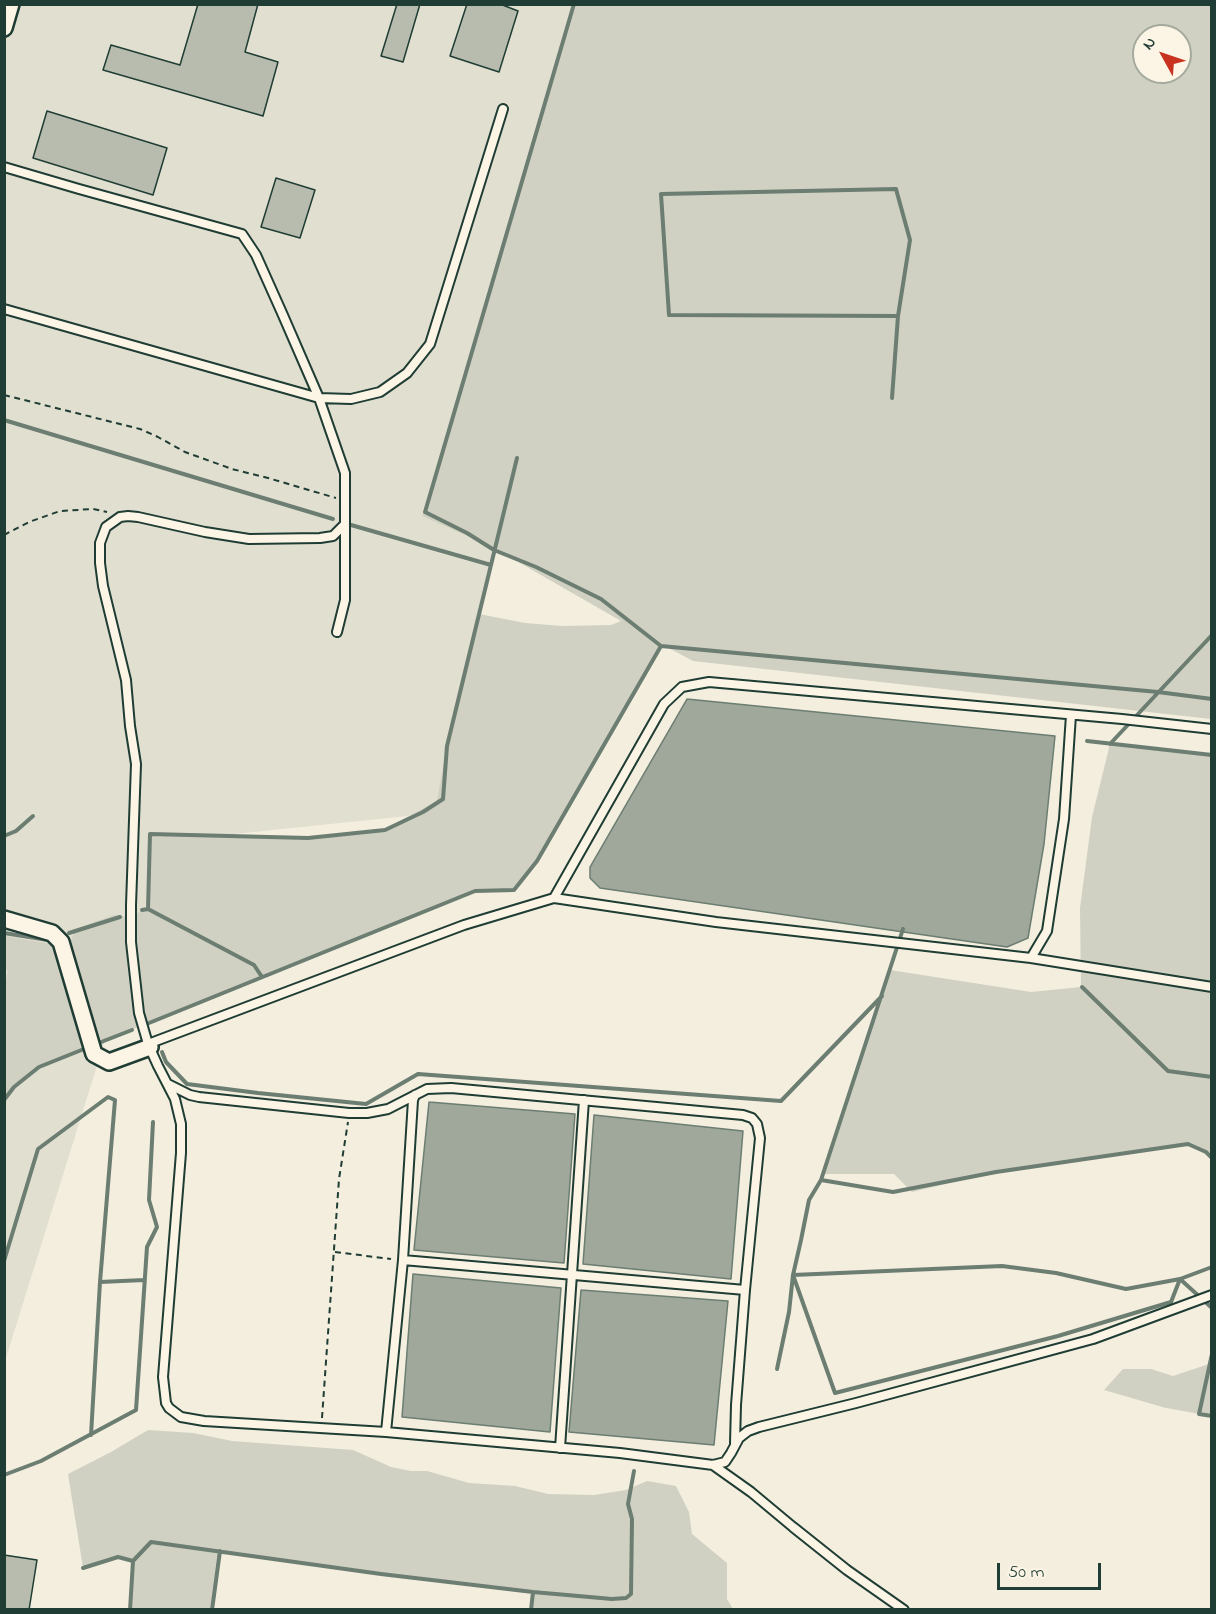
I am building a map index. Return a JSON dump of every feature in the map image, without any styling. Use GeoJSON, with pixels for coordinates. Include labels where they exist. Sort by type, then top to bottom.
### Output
{"type":"FeatureCollection","features":[{"type":"Feature","properties":{"kind":"street"},"geometry":{"type":"LineString","coordinates":[[4,28],[11,4]]}},
{"type":"Feature","properties":{"kind":"street"},"geometry":{"type":"LineString","coordinates":[[4,919],[52,933],[61,942],[94,1054],[109,1062],[149,1046]]}},
{"type":"Feature","properties":{"kind":"lane"},"geometry":{"type":"LineString","coordinates":[[4,309],[319,398],[351,399],[380,392],[407,373],[430,344],[503,110]]}},
{"type":"Feature","properties":{"kind":"lane"},"geometry":{"type":"LineString","coordinates":[[4,167],[242,234],[256,255],[319,398],[345,473],[345,600],[337,632]]}},
{"type":"Feature","properties":{"kind":"lane"},"geometry":{"type":"LineString","coordinates":[[344,525],[333,536],[266,539],[205,532],[128,516],[120,517],[106,527],[100,543],[103,586],[126,680],[136,764],[130,905],[131,942],[140,1012],[149,1046],[175,1099],[181,1124],[181,1153],[163,1377],[166,1403],[169,1408],[181,1417],[204,1421],[386,1432],[620,1453],[713,1465],[725,1462],[739,1438],[759,1427],[1093,1339],[1212,1295]]}},
{"type":"Feature","properties":{"kind":"lane"},"geometry":{"type":"LineString","coordinates":[[554,898],[664,705],[682,687],[709,682],[1212,729]]}},
{"type":"Feature","properties":{"kind":"lane"},"geometry":{"type":"LineString","coordinates":[[1031,958],[1047,930],[1064,819],[1071,715]]}},
{"type":"Feature","properties":{"kind":"lane"},"geometry":{"type":"LineString","coordinates":[[149,1046],[464,925],[554,898],[716,922],[1031,958],[1212,987]]}},
{"type":"Feature","properties":{"kind":"lane"},"geometry":{"type":"LineString","coordinates":[[168,1084],[199,1097],[349,1113],[367,1113],[388,1109],[426,1089],[452,1088],[743,1115],[752,1118],[757,1124],[760,1138],[745,1290],[735,1445]]}},
{"type":"Feature","properties":{"kind":"lane"},"geometry":{"type":"LineString","coordinates":[[386,1432],[403,1260],[415,1095]]}},
{"type":"Feature","properties":{"kind":"lane"},"geometry":{"type":"LineString","coordinates":[[560,1448],[584,1100]]}},
{"type":"Feature","properties":{"kind":"lane"},"geometry":{"type":"LineString","coordinates":[[403,1260],[745,1290]]}},
{"type":"Feature","properties":{"kind":"lane"},"geometry":{"type":"LineString","coordinates":[[713,1465],[751,1492],[847,1570],[904,1610]]}},
{"type":"Feature","properties":{"kind":"path"},"geometry":{"type":"LineString","coordinates":[[4,395],[60,411],[121,423],[158,437],[185,452],[232,469],[346,501]]}},
{"type":"Feature","properties":{"kind":"path"},"geometry":{"type":"LineString","coordinates":[[4,535],[29,522],[60,511],[93,509],[128,516]]}},
{"type":"Feature","properties":{"kind":"path"},"geometry":{"type":"LineString","coordinates":[[321,1427],[339,1179],[349,1113]]}},
{"type":"Feature","properties":{"kind":"path"},"geometry":{"type":"LineString","coordinates":[[335,1252],[403,1260]]}},
{"type":"Feature","properties":{"kind":"shaded area"},"geometry":{"type":"Polygon","coordinates":[[[5,5],[576,5],[422,516],[494,548],[436,813],[167,841],[5,1361],[5,5]]]}},
{"type":"Feature","properties":{"kind":"shaded area"},"geometry":{"type":"Polygon","coordinates":[[[576,5],[1211,5],[1211,719],[693,661],[661,646],[537,861],[514,890],[475,891],[39,1067],[14,1087],[5,1100],[4,989],[8,971],[5,967],[5,936],[68,947],[76,929],[114,915],[128,917],[147,909],[150,834],[308,838],[385,829],[437,801],[447,746],[479,614],[525,623],[562,626],[611,625],[621,621],[494,548],[422,516],[576,5]]]}},
{"type":"Feature","properties":{"kind":"shaded area"},"geometry":{"type":"Polygon","coordinates":[[[687,699],[1055,736],[1044,844],[1028,938],[1007,947],[600,888],[590,878],[590,867],[687,699]]]}},
{"type":"Feature","properties":{"kind":"shaded area"},"geometry":{"type":"Polygon","coordinates":[[[1110,744],[1211,755],[1211,1152],[1187,1144],[996,1172],[912,1192],[894,1174],[823,1174],[890,970],[1031,992],[1081,987],[1080,908],[1092,817],[1110,744]]]}},
{"type":"Feature","properties":{"kind":"shaded area"},"geometry":{"type":"Polygon","coordinates":[[[429,1102],[575,1114],[564,1263],[414,1250],[429,1102]]]}},
{"type":"Feature","properties":{"kind":"shaded area"},"geometry":{"type":"Polygon","coordinates":[[[594,1115],[743,1131],[731,1279],[583,1264],[594,1115]]]}},
{"type":"Feature","properties":{"kind":"shaded area"},"geometry":{"type":"Polygon","coordinates":[[[413,1274],[561,1288],[550,1432],[402,1417],[413,1274]]]}},
{"type":"Feature","properties":{"kind":"shaded area"},"geometry":{"type":"Polygon","coordinates":[[[581,1290],[728,1301],[714,1445],[569,1432],[581,1290]]]}},
{"type":"Feature","properties":{"kind":"shaded area"},"geometry":{"type":"Polygon","coordinates":[[[1211,1362],[1211,1416],[1166,1408],[1104,1390],[1123,1369],[1151,1369],[1173,1376],[1211,1362]]]}},
{"type":"Feature","properties":{"kind":"shaded area"},"geometry":{"type":"Polygon","coordinates":[[[148,1430],[193,1433],[232,1441],[353,1450],[391,1467],[427,1471],[469,1483],[515,1486],[548,1494],[594,1495],[626,1490],[647,1481],[676,1486],[689,1512],[692,1534],[727,1563],[727,1599],[733,1609],[531,1609],[533,1592],[381,1574],[220,1551],[212,1609],[130,1609],[133,1561],[118,1557],[83,1568],[68,1474],[148,1430]]]}},
{"type":"Feature","properties":{"kind":"building"},"geometry":{"type":"Polygon","coordinates":[[[198,4],[258,4],[245,52],[278,62],[263,116],[103,70],[111,45],[180,65],[198,4]]]}},
{"type":"Feature","properties":{"kind":"building"},"geometry":{"type":"Polygon","coordinates":[[[397,4],[420,4],[403,62],[381,56],[397,4]]]}},
{"type":"Feature","properties":{"kind":"building"},"geometry":{"type":"Polygon","coordinates":[[[467,4],[500,4],[518,11],[499,72],[450,56],[467,4]]]}},
{"type":"Feature","properties":{"kind":"building"},"geometry":{"type":"Polygon","coordinates":[[[47,111],[167,148],[153,195],[33,158],[47,111]]]}},
{"type":"Feature","properties":{"kind":"building"},"geometry":{"type":"Polygon","coordinates":[[[276,178],[315,190],[300,238],[261,227],[276,178]]]}},
{"type":"Feature","properties":{"kind":"building"},"geometry":{"type":"Polygon","coordinates":[[[4,1555],[37,1560],[29,1610],[4,1610],[4,1555]]]}},
{"type":"Feature","properties":{"kind":"waterway"},"geometry":{"type":"LineString","coordinates":[[574,4],[425,512],[467,533],[494,550],[536,567],[601,599],[661,646],[1212,699]]}},
{"type":"Feature","properties":{"kind":"waterway"},"geometry":{"type":"LineString","coordinates":[[892,398],[898,316],[910,240],[896,189],[661,194],[669,315],[898,316]]}},
{"type":"Feature","properties":{"kind":"waterway"},"geometry":{"type":"LineString","coordinates":[[4,420],[333,519]]}},
{"type":"Feature","properties":{"kind":"waterway"},"geometry":{"type":"LineString","coordinates":[[148,909],[150,834],[308,838],[385,830],[423,812],[443,799],[447,746],[517,458]]}},
{"type":"Feature","properties":{"kind":"waterway"},"geometry":{"type":"LineString","coordinates":[[351,525],[491,565]]}},
{"type":"Feature","properties":{"kind":"waterway"},"geometry":{"type":"LineString","coordinates":[[1110,744],[1212,635]]}},
{"type":"Feature","properties":{"kind":"waterway"},"geometry":{"type":"LineString","coordinates":[[149,1023],[475,891],[514,890],[537,861],[661,646]]}},
{"type":"Feature","properties":{"kind":"waterway"},"geometry":{"type":"LineString","coordinates":[[1087,741],[1212,755]]}},
{"type":"Feature","properties":{"kind":"waterway"},"geometry":{"type":"LineString","coordinates":[[4,836],[16,831],[33,816]]}},
{"type":"Feature","properties":{"kind":"waterway"},"geometry":{"type":"LineString","coordinates":[[142,910],[148,909],[254,965],[262,977]]}},
{"type":"Feature","properties":{"kind":"waterway"},"geometry":{"type":"LineString","coordinates":[[69,933],[120,917]]}},
{"type":"Feature","properties":{"kind":"waterway"},"geometry":{"type":"LineString","coordinates":[[777,1369],[809,1200],[821,1180],[903,929]]}},
{"type":"Feature","properties":{"kind":"waterway"},"geometry":{"type":"LineString","coordinates":[[4,933],[48,940]]}},
{"type":"Feature","properties":{"kind":"waterway"},"geometry":{"type":"LineString","coordinates":[[1082,987],[1168,1071],[1212,1077]]}},
{"type":"Feature","properties":{"kind":"waterway"},"geometry":{"type":"LineString","coordinates":[[162,1052],[166,1062],[187,1084],[366,1104],[418,1074],[781,1101],[882,996]]}},
{"type":"Feature","properties":{"kind":"waterway"},"geometry":{"type":"LineString","coordinates":[[96,1044],[132,1030]]}},
{"type":"Feature","properties":{"kind":"waterway"},"geometry":{"type":"LineString","coordinates":[[4,1100],[14,1087],[39,1067],[89,1047]]}},
{"type":"Feature","properties":{"kind":"waterway"},"geometry":{"type":"LineString","coordinates":[[4,1261],[38,1149],[108,1097],[115,1100],[100,1282],[91,1435]]}},
{"type":"Feature","properties":{"kind":"waterway"},"geometry":{"type":"LineString","coordinates":[[4,1475],[41,1461],[136,1410],[147,1247],[157,1227],[149,1200],[153,1122]]}},
{"type":"Feature","properties":{"kind":"waterway"},"geometry":{"type":"LineString","coordinates":[[821,1180],[893,1192],[996,1172],[1188,1144],[1206,1152],[1212,1158]]}},
{"type":"Feature","properties":{"kind":"waterway"},"geometry":{"type":"LineString","coordinates":[[793,1275],[1002,1266],[1056,1273],[1126,1289],[1180,1279],[1212,1267]]}},
{"type":"Feature","properties":{"kind":"waterway"},"geometry":{"type":"LineString","coordinates":[[793,1275],[835,1393],[1058,1336],[1171,1302],[1180,1279]]}},
{"type":"Feature","properties":{"kind":"waterway"},"geometry":{"type":"LineString","coordinates":[[1180,1279],[1212,1308]]}},
{"type":"Feature","properties":{"kind":"waterway"},"geometry":{"type":"LineString","coordinates":[[100,1282],[144,1280]]}},
{"type":"Feature","properties":{"kind":"waterway"},"geometry":{"type":"LineString","coordinates":[[1212,1354],[1199,1414],[1212,1416]]}},
{"type":"Feature","properties":{"kind":"waterway"},"geometry":{"type":"LineString","coordinates":[[130,1610],[133,1561],[151,1542],[381,1574],[533,1592],[612,1599],[626,1598],[631,1594],[632,1519],[628,1504],[634,1471]]}},
{"type":"Feature","properties":{"kind":"waterway"},"geometry":{"type":"LineString","coordinates":[[212,1610],[220,1551]]}},
{"type":"Feature","properties":{"kind":"waterway"},"geometry":{"type":"LineString","coordinates":[[83,1568],[118,1557],[133,1561]]}},
{"type":"Feature","properties":{"kind":"waterway"},"geometry":{"type":"LineString","coordinates":[[531,1610],[533,1592]]}}]}
